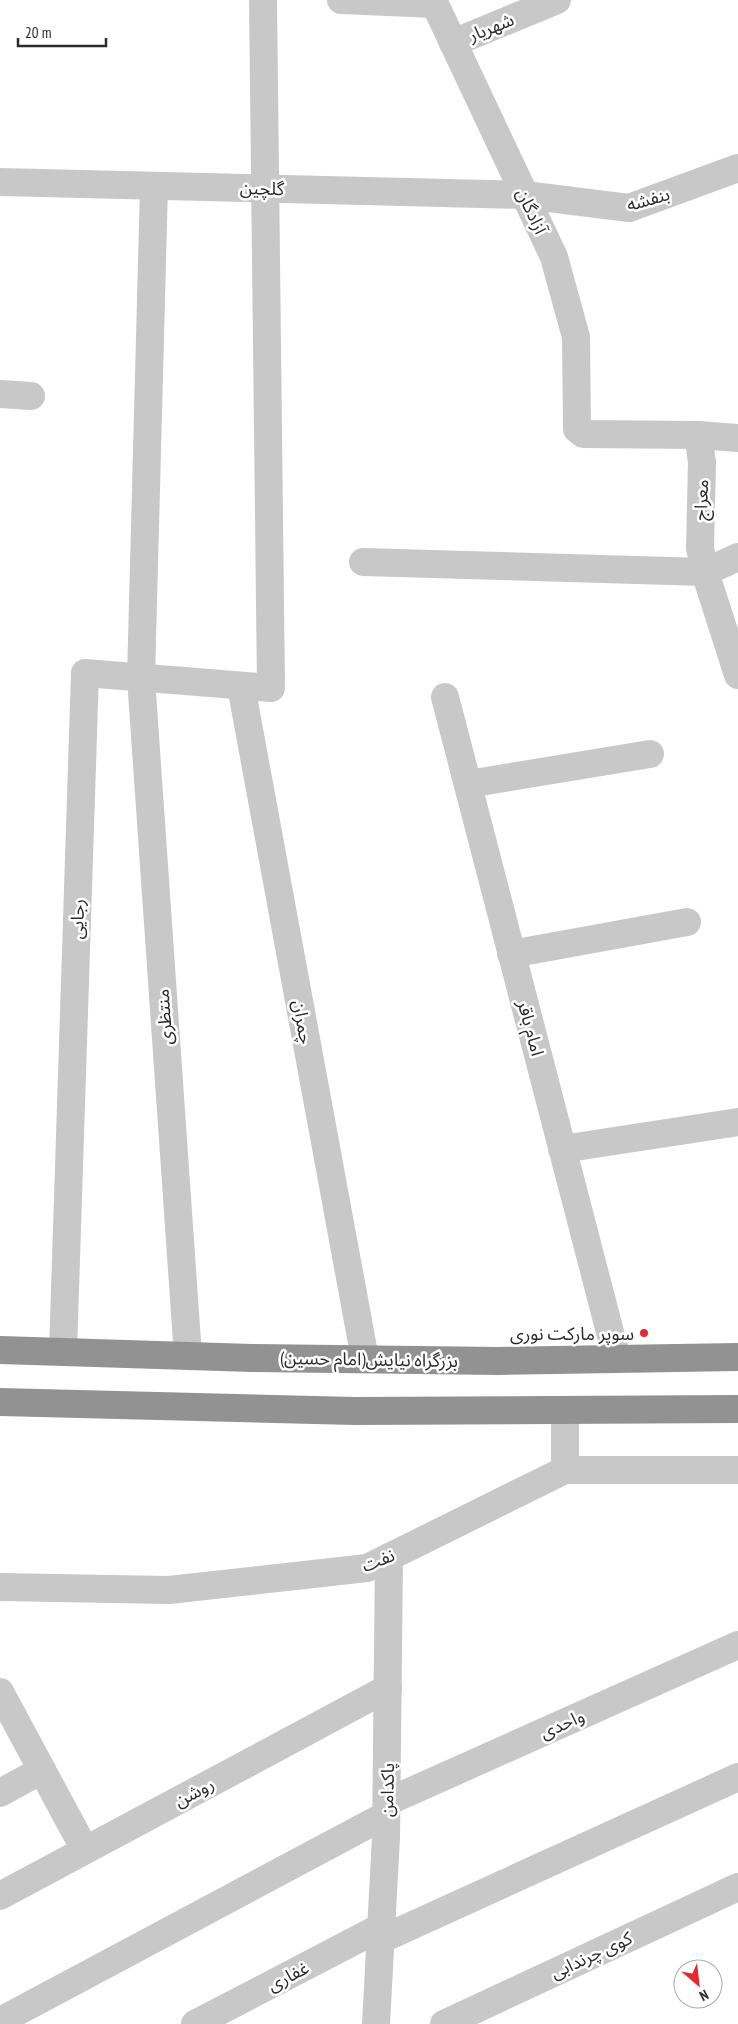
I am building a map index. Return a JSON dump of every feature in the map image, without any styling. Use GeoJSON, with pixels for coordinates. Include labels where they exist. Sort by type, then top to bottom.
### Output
{"type":"FeatureCollection","features":[{"type":"Feature","properties":{"kind":"highway","name":"بزرگراه نیایش(امام حسین)"},"geometry":{"type":"LineString","coordinates":[[0,1350],[188,1356],[499,1361],[738,1357]]}},
{"type":"Feature","properties":{"kind":"highway"},"geometry":{"type":"LineString","coordinates":[[0,1402],[355,1411],[738,1409]]}},
{"type":"Feature","properties":{"kind":"street"},"geometry":{"type":"LineString","coordinates":[[264,0],[266,189]]}},
{"type":"Feature","properties":{"kind":"street"},"geometry":{"type":"LineString","coordinates":[[341,0],[434,2]]}},
{"type":"Feature","properties":{"kind":"street","name":"شهریار"},"geometry":{"type":"LineString","coordinates":[[453,43],[557,0]]}},
{"type":"Feature","properties":{"kind":"street","name":"آزادگان"},"geometry":{"type":"LineString","coordinates":[[434,2],[554,257],[576,337],[577,429],[583,434],[698,435]]}},
{"type":"Feature","properties":{"kind":"street","name":"بنفشه"},"geometry":{"type":"LineString","coordinates":[[525,195],[628,208],[738,168]]}},
{"type":"Feature","properties":{"kind":"street","name":"گلچین"},"geometry":{"type":"LineString","coordinates":[[0,182],[525,195]]}},
{"type":"Feature","properties":{"kind":"street","name":"منتظری"},"geometry":{"type":"LineString","coordinates":[[154,186],[141,678],[188,1356]]}},
{"type":"Feature","properties":{"kind":"street","name":"رجایی"},"geometry":{"type":"LineString","coordinates":[[63,1352],[85,673],[271,688],[266,189]]}},
{"type":"Feature","properties":{"kind":"street"},"geometry":{"type":"LineString","coordinates":[[0,394],[31,396]]}},
{"type":"Feature","properties":{"kind":"street"},"geometry":{"type":"LineString","coordinates":[[698,435],[738,438]]}},
{"type":"Feature","properties":{"kind":"street","name":"معراج"},"geometry":{"type":"LineString","coordinates":[[698,435],[702,462],[700,548],[705,572],[738,675]]}},
{"type":"Feature","properties":{"kind":"street"},"geometry":{"type":"LineString","coordinates":[[364,562],[705,572],[738,557]]}},
{"type":"Feature","properties":{"kind":"street","name":"چمران"},"geometry":{"type":"LineString","coordinates":[[241,686],[365,1359]]}},
{"type":"Feature","properties":{"kind":"street","name":"امام باقر"},"geometry":{"type":"LineString","coordinates":[[445,697],[617,1359]]}},
{"type":"Feature","properties":{"kind":"street"},"geometry":{"type":"LineString","coordinates":[[468,784],[650,754]]}},
{"type":"Feature","properties":{"kind":"street"},"geometry":{"type":"LineString","coordinates":[[511,954],[687,922]]}},
{"type":"Feature","properties":{"kind":"street"},"geometry":{"type":"LineString","coordinates":[[562,1149],[738,1122]]}},
{"type":"Feature","properties":{"kind":"street"},"geometry":{"type":"LineString","coordinates":[[566,1410],[565,1470],[594,1472],[738,1470]]}},
{"type":"Feature","properties":{"kind":"street","name":"نفت"},"geometry":{"type":"LineString","coordinates":[[0,1586],[169,1590],[367,1568],[565,1470]]}},
{"type":"Feature","properties":{"kind":"street","name":"پاکدامن"},"geometry":{"type":"LineString","coordinates":[[376,2024],[386,1809],[389,1557]]}},
{"type":"Feature","properties":{"kind":"street","name":"واحدی"},"geometry":{"type":"LineString","coordinates":[[0,2021],[386,1809],[735,1654]]}},
{"type":"Feature","properties":{"kind":"street","name":"روشن"},"geometry":{"type":"LineString","coordinates":[[0,1896],[388,1688]]}},
{"type":"Feature","properties":{"kind":"street"},"geometry":{"type":"LineString","coordinates":[[0,1692],[85,1850]]}},
{"type":"Feature","properties":{"kind":"street"},"geometry":{"type":"LineString","coordinates":[[0,1793],[42,1770]]}},
{"type":"Feature","properties":{"kind":"street","name":"غفاری"},"geometry":{"type":"LineString","coordinates":[[195,2024],[381,1934],[738,1777]]}},
{"type":"Feature","properties":{"kind":"street","name":"کوی چرندابی"},"geometry":{"type":"LineString","coordinates":[[444,2024],[738,1887]]}},
{"type":"Feature","properties":{"kind":"place","name":"سوپر مارکت نوری"},"geometry":{"type":"Point","coordinates":[644,1333]}}]}
